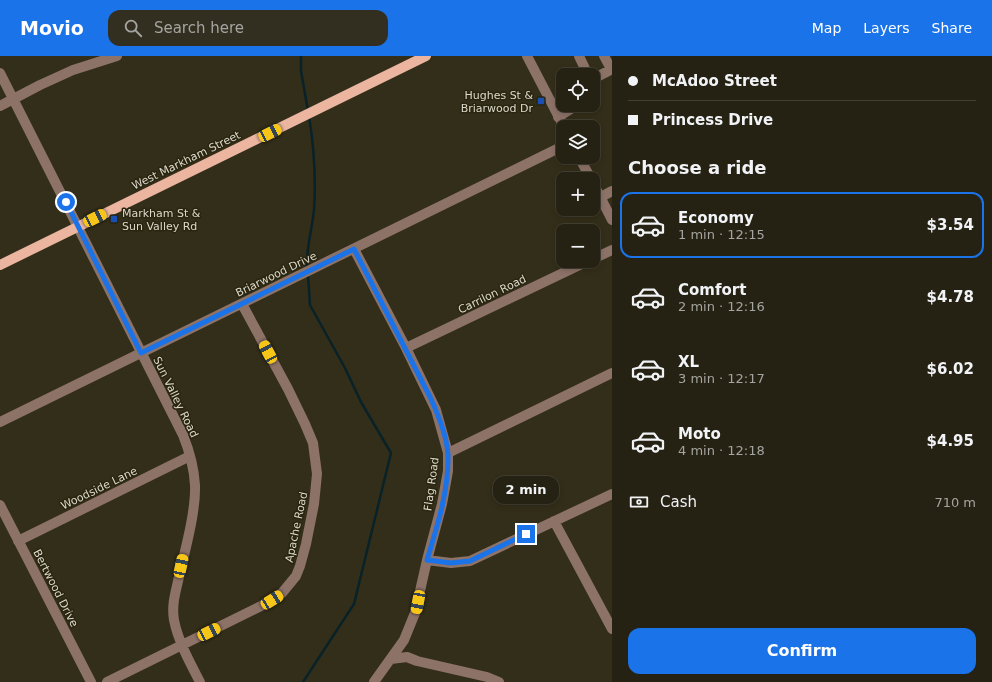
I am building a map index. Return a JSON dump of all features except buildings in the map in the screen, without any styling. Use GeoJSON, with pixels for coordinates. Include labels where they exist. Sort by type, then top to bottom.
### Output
{"type":"FeatureCollection","features":[{"type":"Feature","properties":{"kind":"main road","name":"West Markham Street"},"geometry":{"type":"LineString","coordinates":[[0,265],[426,56]]}},
{"type":"Feature","properties":{"kind":"street"},"geometry":{"type":"LineString","coordinates":[[0,106],[73,70],[117,56]]}},
{"type":"Feature","properties":{"kind":"street"},"geometry":{"type":"LineString","coordinates":[[527,56],[560,120]]}},
{"type":"Feature","properties":{"kind":"street"},"geometry":{"type":"LineString","coordinates":[[579,56],[585,68]]}},
{"type":"Feature","properties":{"kind":"street"},"geometry":{"type":"LineString","coordinates":[[600,75],[611,69],[604,56]]}},
{"type":"Feature","properties":{"kind":"street","name":"Sun Valley Road"},"geometry":{"type":"LineString","coordinates":[[0,73],[183,435],[190,456],[195,486],[194,500],[179,579],[175,590],[174,620],[183,646],[200,682]]}},
{"type":"Feature","properties":{"kind":"street"},"geometry":{"type":"LineString","coordinates":[[558,117],[566,112]]}},
{"type":"Feature","properties":{"kind":"street","name":"Briarwood Drive"},"geometry":{"type":"LineString","coordinates":[[0,422],[556,149]]}},
{"type":"Feature","properties":{"kind":"street"},"geometry":{"type":"LineString","coordinates":[[612,191],[601,197],[612,220]]}},
{"type":"Feature","properties":{"kind":"street","name":"Flag Road"},"geometry":{"type":"LineString","coordinates":[[354,249],[406,348],[436,410],[448,453],[448,471],[442,504],[415,613],[404,640],[374,682]]}},
{"type":"Feature","properties":{"kind":"street"},"geometry":{"type":"LineString","coordinates":[[600,256],[612,250]]}},
{"type":"Feature","properties":{"kind":"street","name":"Carrilon Road"},"geometry":{"type":"LineString","coordinates":[[406,348],[573,268]]}},
{"type":"Feature","properties":{"kind":"street","name":"Apache Road"},"geometry":{"type":"LineString","coordinates":[[107,682],[183,646],[261,606],[282,593],[290,585],[300,566],[314,504],[317,474],[313,443],[294,401],[242,304]]}},
{"type":"Feature","properties":{"kind":"street"},"geometry":{"type":"LineString","coordinates":[[448,453],[612,373]]}},
{"type":"Feature","properties":{"kind":"street","name":"Woodside Lane"},"geometry":{"type":"LineString","coordinates":[[18,541],[190,456]]}},
{"type":"Feature","properties":{"kind":"street"},"geometry":{"type":"LineString","coordinates":[[427,560],[451,563],[470,561],[612,494]]}},
{"type":"Feature","properties":{"kind":"street","name":"Bertwood Drive"},"geometry":{"type":"LineString","coordinates":[[0,505],[91,682]]}},
{"type":"Feature","properties":{"kind":"street"},"geometry":{"type":"LineString","coordinates":[[554,521],[612,629]]}},
{"type":"Feature","properties":{"kind":"street"},"geometry":{"type":"LineString","coordinates":[[390,659],[407,657],[417,661],[487,677],[499,682]]}},
{"type":"Feature","properties":{"kind":"waterway"},"geometry":{"type":"LineString","coordinates":[[301,56],[301,71],[308,111]]}},
{"type":"Feature","properties":{"kind":"waterway"},"geometry":{"type":"LineString","coordinates":[[307,268],[308,246],[314,210],[315,187],[309,116]]}},
{"type":"Feature","properties":{"kind":"waterway"},"geometry":{"type":"LineString","coordinates":[[303,682],[354,604],[391,453],[361,402],[345,368],[310,305],[308,275]]}},
{"type":"Feature","properties":{"kind":"place","name":"Hughes St & Briarwood Dr"},"geometry":{"type":"Point","coordinates":[541,101]}},
{"type":"Feature","properties":{"kind":"place","name":"Markham St & Sun Valley Rd"},"geometry":{"type":"Point","coordinates":[114,219]}},
{"type":"Feature","properties":{"kind":"route"},"geometry":{"type":"LineString","coordinates":[[66,202],[141,353],[354,249],[406,348],[436,410],[448,453],[448,471],[442,504],[427,560],[451,563],[470,561],[526,534]]}}]}
